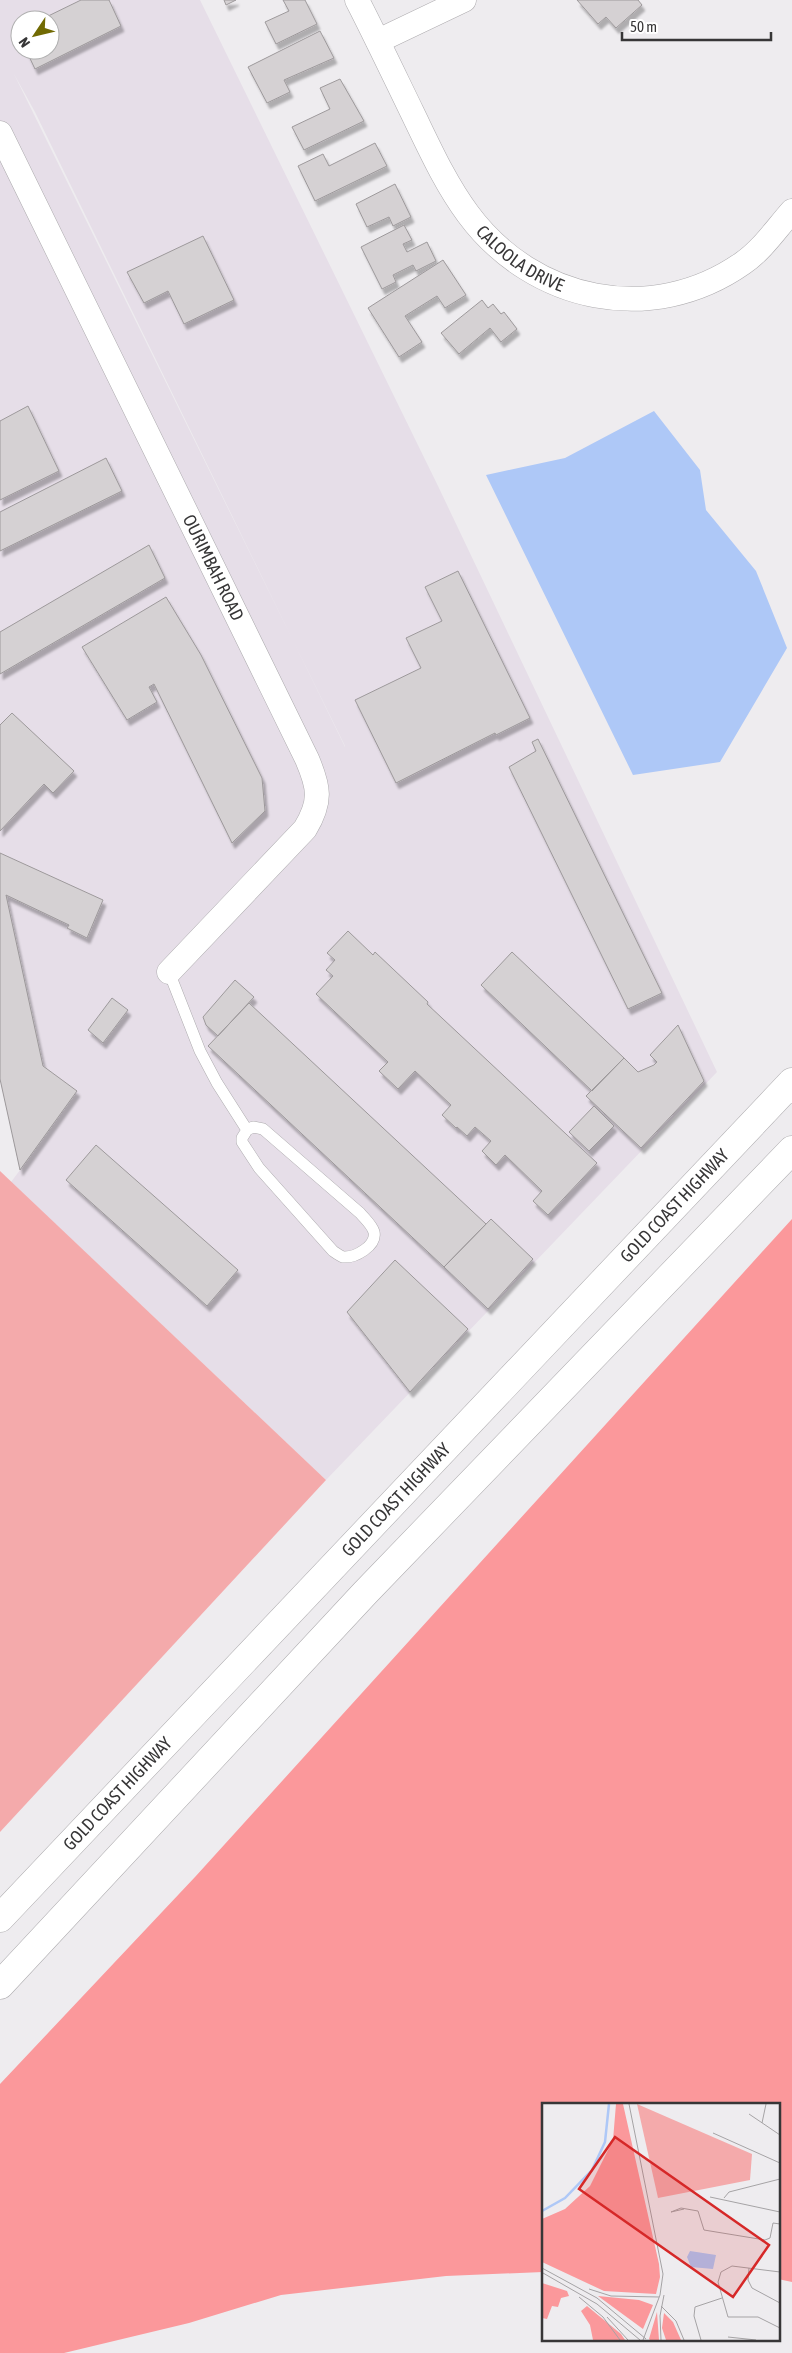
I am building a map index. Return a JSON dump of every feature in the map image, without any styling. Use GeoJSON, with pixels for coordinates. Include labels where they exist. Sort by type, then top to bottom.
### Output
{"type":"FeatureCollection","features":[{"type":"Feature","properties":{"kind":"highway","name":"GOLD COAST HIGHWAY"},"geometry":{"type":"LineString","coordinates":[[0,1918],[792,1082]]}},
{"type":"Feature","properties":{"kind":"highway"},"geometry":{"type":"LineString","coordinates":[[0,1985],[365,1594],[792,1150]]}},
{"type":"Feature","properties":{"kind":"street","name":"CALOOLA DRIVE"},"geometry":{"type":"LineString","coordinates":[[358,0],[433,156],[468,214],[505,253],[525,268],[545,279],[599,296],[630,300],[651,299],[674,294],[725,274],[744,263],[792,212]]}},
{"type":"Feature","properties":{"kind":"street"},"geometry":{"type":"LineString","coordinates":[[378,41],[464,0]]}},
{"type":"Feature","properties":{"kind":"street","name":"OURIMBAH ROAD"},"geometry":{"type":"LineString","coordinates":[[0,133],[316,780],[318,799],[313,816],[304,829],[170,972]]}},
{"type":"Feature","properties":{"kind":"lane"},"geometry":{"type":"LineString","coordinates":[[170,972],[200,1051],[217,1083],[247,1130]]}},
{"type":"Feature","properties":{"kind":"lane"},"geometry":{"type":"LineString","coordinates":[[253,1127],[263,1129],[360,1214],[371,1226],[374,1234],[370,1246],[352,1256],[342,1257],[333,1251],[249,1153],[242,1138],[247,1130],[253,1127]]}},
{"type":"Feature","properties":{"kind":"shaded area"},"geometry":{"type":"Polygon","coordinates":[[[0,0],[200,0],[438,486],[717,1072],[326,1480],[11,1182],[20,1170],[0,1079],[0,0]],[[14,74],[290,634],[35,112],[14,74]],[[290,634],[345,747],[345,746],[290,634]]]}},
{"type":"Feature","properties":{"kind":"shaded area"},"geometry":{"type":"Polygon","coordinates":[[[0,1171],[326,1480],[0,1832],[0,1171]]]}},
{"type":"Feature","properties":{"kind":"shaded area"},"geometry":{"type":"Polygon","coordinates":[[[792,1219],[792,2282],[780,2279],[780,2103],[542,2103],[542,2272],[446,2276],[281,2295],[189,2323],[64,2353],[0,2353],[0,2084],[195,1877],[792,1219]]]}},
{"type":"Feature","properties":{"kind":"water"},"geometry":{"type":"Polygon","coordinates":[[[654,411],[700,470],[706,510],[756,571],[787,648],[720,762],[633,775],[486,475],[565,458],[654,411]]]}},
{"type":"Feature","properties":{"kind":"building"},"geometry":{"type":"Polygon","coordinates":[[[81,0],[109,0],[121,26],[60,56],[60,10],[81,0]]]}},
{"type":"Feature","properties":{"kind":"building"},"geometry":{"type":"Polygon","coordinates":[[[224,0],[236,0],[226,5],[224,0]]]}},
{"type":"Feature","properties":{"kind":"building"},"geometry":{"type":"Polygon","coordinates":[[[283,0],[305,0],[317,24],[276,44],[265,22],[289,11],[283,0]]]}},
{"type":"Feature","properties":{"kind":"building"},"geometry":{"type":"Polygon","coordinates":[[[577,0],[638,0],[642,5],[616,28],[606,17],[598,24],[577,0]]]}},
{"type":"Feature","properties":{"kind":"building"},"geometry":{"type":"Polygon","coordinates":[[[320,31],[334,58],[284,80],[290,92],[267,103],[248,67],[320,31]]]}},
{"type":"Feature","properties":{"kind":"building"},"geometry":{"type":"Polygon","coordinates":[[[31,60],[53,60],[35,69],[31,60]]]}},
{"type":"Feature","properties":{"kind":"building"},"geometry":{"type":"Polygon","coordinates":[[[340,79],[364,121],[304,150],[292,127],[330,109],[320,88],[340,79]]]}},
{"type":"Feature","properties":{"kind":"building"},"geometry":{"type":"Polygon","coordinates":[[[375,143],[387,166],[315,201],[298,166],[323,154],[329,166],[375,143]]]}},
{"type":"Feature","properties":{"kind":"building"},"geometry":{"type":"Polygon","coordinates":[[[395,184],[411,217],[393,226],[389,217],[367,227],[356,204],[395,184]]]}},
{"type":"Feature","properties":{"kind":"building"},"geometry":{"type":"Polygon","coordinates":[[[404,225],[412,240],[403,244],[407,252],[427,242],[436,261],[416,271],[413,265],[393,275],[396,282],[382,289],[361,247],[404,225]]]}},
{"type":"Feature","properties":{"kind":"building"},"geometry":{"type":"Polygon","coordinates":[[[203,236],[234,300],[184,324],[168,291],[144,303],[127,272],[203,236]]]}},
{"type":"Feature","properties":{"kind":"building"},"geometry":{"type":"Polygon","coordinates":[[[443,260],[466,295],[445,308],[437,296],[405,316],[422,342],[399,357],[368,308],[443,260]]]}},
{"type":"Feature","properties":{"kind":"building"},"geometry":{"type":"Polygon","coordinates":[[[482,300],[488,308],[493,304],[501,314],[504,312],[517,329],[501,342],[490,328],[459,354],[441,333],[482,300]]]}},
{"type":"Feature","properties":{"kind":"building"},"geometry":{"type":"Polygon","coordinates":[[[28,406],[59,471],[0,500],[0,421],[28,406]]]}},
{"type":"Feature","properties":{"kind":"building"},"geometry":{"type":"Polygon","coordinates":[[[106,458],[122,491],[0,551],[0,512],[106,458]]]}},
{"type":"Feature","properties":{"kind":"building"},"geometry":{"type":"Polygon","coordinates":[[[149,545],[165,578],[0,674],[0,632],[149,545]]]}},
{"type":"Feature","properties":{"kind":"building"},"geometry":{"type":"Polygon","coordinates":[[[458,571],[530,718],[496,735],[495,733],[396,783],[355,700],[421,668],[406,638],[442,621],[425,587],[458,571]]]}},
{"type":"Feature","properties":{"kind":"building"},"geometry":{"type":"Polygon","coordinates":[[[166,597],[201,655],[262,778],[265,811],[232,843],[154,684],[149,687],[157,702],[127,720],[82,647],[166,597]]]}},
{"type":"Feature","properties":{"kind":"building"},"geometry":{"type":"Polygon","coordinates":[[[12,713],[74,771],[53,793],[44,784],[0,831],[0,725],[12,713]]]}},
{"type":"Feature","properties":{"kind":"building"},"geometry":{"type":"Polygon","coordinates":[[[538,739],[662,993],[628,1009],[509,767],[536,751],[532,742],[538,739]]]}},
{"type":"Feature","properties":{"kind":"building"},"geometry":{"type":"Polygon","coordinates":[[[0,853],[103,900],[87,938],[67,928],[69,925],[6,895],[43,1066],[77,1091],[20,1170],[0,1079],[0,853]]]}},
{"type":"Feature","properties":{"kind":"building"},"geometry":{"type":"Polygon","coordinates":[[[348,931],[373,955],[375,952],[428,1002],[427,1004],[597,1163],[548,1215],[533,1201],[542,1191],[505,1155],[496,1165],[482,1151],[491,1141],[475,1127],[467,1136],[456,1128],[442,1115],[451,1105],[415,1071],[398,1089],[379,1071],[388,1062],[316,994],[333,976],[326,970],[335,960],[327,953],[348,931]]]}},
{"type":"Feature","properties":{"kind":"building"},"geometry":{"type":"Polygon","coordinates":[[[512,952],[624,1058],[592,1091],[481,985],[512,952]]]}},
{"type":"Feature","properties":{"kind":"building"},"geometry":{"type":"Polygon","coordinates":[[[235,980],[254,997],[218,1036],[206,1025],[203,1017],[235,980]]]}},
{"type":"Feature","properties":{"kind":"building"},"geometry":{"type":"Polygon","coordinates":[[[112,998],[128,1010],[103,1043],[88,1030],[112,998]]]}},
{"type":"Feature","properties":{"kind":"building"},"geometry":{"type":"Polygon","coordinates":[[[249,1003],[486,1224],[444,1267],[208,1046],[249,1003]]]}},
{"type":"Feature","properties":{"kind":"building"},"geometry":{"type":"Polygon","coordinates":[[[678,1025],[704,1081],[641,1148],[586,1096],[624,1058],[638,1072],[654,1065],[657,1062],[650,1055],[678,1025]]]}},
{"type":"Feature","properties":{"kind":"building"},"geometry":{"type":"Polygon","coordinates":[[[594,1106],[614,1126],[589,1151],[569,1132],[594,1106]]]}},
{"type":"Feature","properties":{"kind":"building"},"geometry":{"type":"Polygon","coordinates":[[[96,1145],[238,1270],[207,1306],[66,1180],[96,1145]]]}},
{"type":"Feature","properties":{"kind":"building"},"geometry":{"type":"Polygon","coordinates":[[[491,1219],[533,1259],[488,1309],[444,1267],[491,1219]]]}},
{"type":"Feature","properties":{"kind":"building"},"geometry":{"type":"Polygon","coordinates":[[[395,1260],[468,1329],[410,1392],[347,1312],[395,1260]]]}}]}
